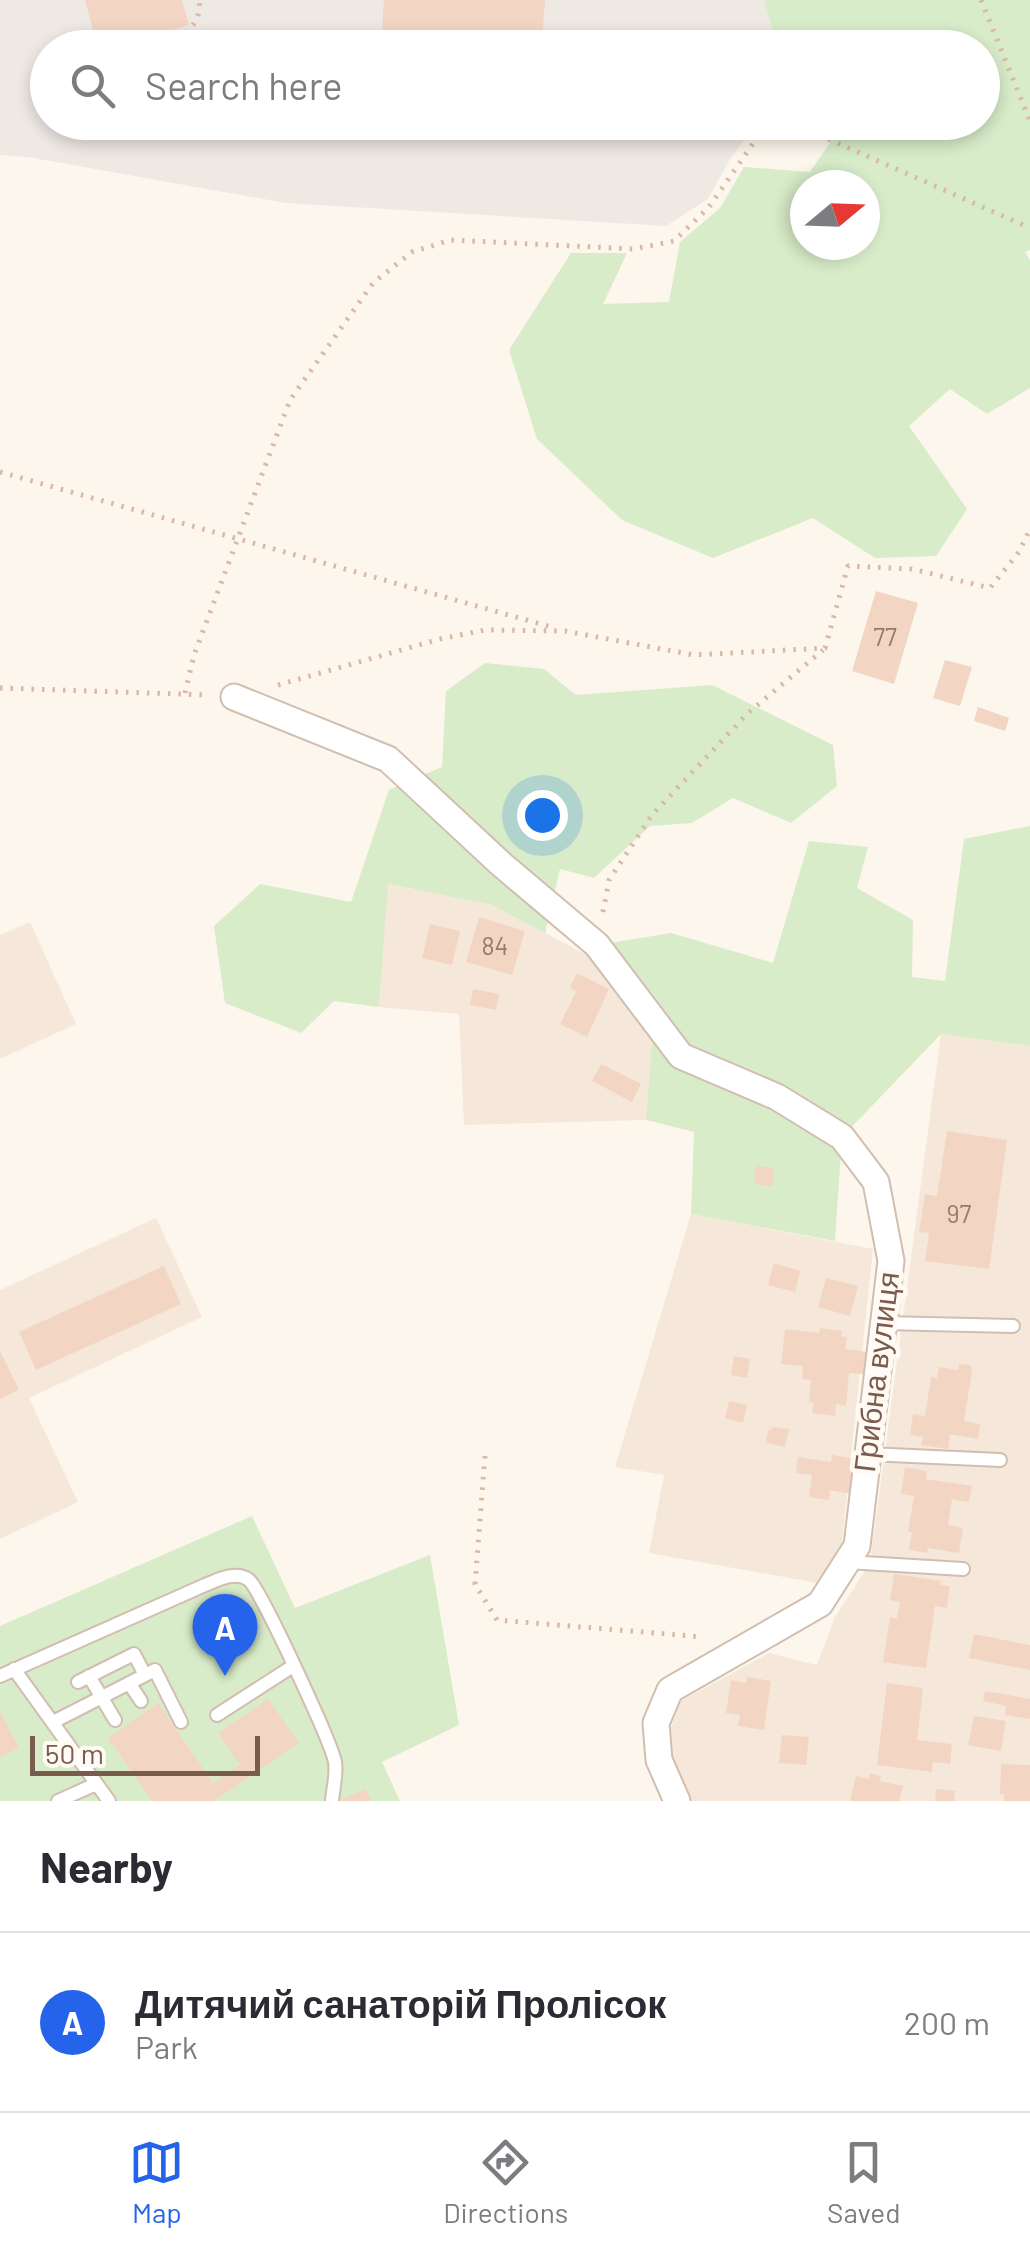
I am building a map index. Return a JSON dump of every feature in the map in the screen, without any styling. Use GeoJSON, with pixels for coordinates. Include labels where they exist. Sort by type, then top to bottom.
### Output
{"type":"FeatureCollection","features":[{"type":"Feature","properties":{"kind":"street","name":"Грибна вулиця"},"geometry":{"type":"LineString","coordinates":[[234,697],[388,759],[501,864],[597,945],[681,1056],[777,1098],[842,1137],[876,1182],[891,1261],[857,1546],[820,1604],[670,1690],[656,1723],[659,1760],[676,1801]]}},
{"type":"Feature","properties":{"kind":"lane"},"geometry":{"type":"LineString","coordinates":[[884,1323],[1013,1326]]}},
{"type":"Feature","properties":{"kind":"lane"},"geometry":{"type":"LineString","coordinates":[[868,1454],[1000,1460]]}},
{"type":"Feature","properties":{"kind":"lane"},"geometry":{"type":"LineString","coordinates":[[847,1562],[963,1569]]}},
{"type":"Feature","properties":{"kind":"lane"},"geometry":{"type":"LineString","coordinates":[[0,1676],[233,1576],[251,1582],[294,1666],[335,1764],[332,1801]]}},
{"type":"Feature","properties":{"kind":"lane"},"geometry":{"type":"LineString","coordinates":[[115,1720],[84,1679],[134,1654],[146,1675]]}},
{"type":"Feature","properties":{"kind":"lane"},"geometry":{"type":"LineString","coordinates":[[217,1716],[294,1666]]}},
{"type":"Feature","properties":{"kind":"lane"},"geometry":{"type":"LineString","coordinates":[[14,1670],[109,1801]]}},
{"type":"Feature","properties":{"kind":"lane"},"geometry":{"type":"LineString","coordinates":[[53,1722],[155,1670],[181,1722]]}},
{"type":"Feature","properties":{"kind":"lane"},"geometry":{"type":"LineString","coordinates":[[129,1684],[141,1701]]}},
{"type":"Feature","properties":{"kind":"lane"},"geometry":{"type":"LineString","coordinates":[[58,1801],[96,1784]]}},
{"type":"Feature","properties":{"kind":"path"},"geometry":{"type":"LineString","coordinates":[[190,30],[200,8],[199,0]]}},
{"type":"Feature","properties":{"kind":"path"},"geometry":{"type":"LineString","coordinates":[[981,0],[993,30]]}},
{"type":"Feature","properties":{"kind":"path"},"geometry":{"type":"LineString","coordinates":[[1000,47],[1030,122]]}},
{"type":"Feature","properties":{"kind":"path"},"geometry":{"type":"LineString","coordinates":[[185,693],[194,656],[290,400],[372,283],[412,252],[451,240],[634,249],[674,241],[709,207],[756,140]]}},
{"type":"Feature","properties":{"kind":"path"},"geometry":{"type":"LineString","coordinates":[[831,140],[1030,228]]}},
{"type":"Feature","properties":{"kind":"path"},"geometry":{"type":"LineString","coordinates":[[0,472],[565,631],[694,656],[825,648]]}},
{"type":"Feature","properties":{"kind":"path"},"geometry":{"type":"LineString","coordinates":[[597,945],[609,880],[652,814],[747,714],[825,648],[848,566],[912,569],[990,588],[1019,552],[1030,529]]}},
{"type":"Feature","properties":{"kind":"path"},"geometry":{"type":"LineString","coordinates":[[0,688],[234,697],[484,630],[565,631]]}},
{"type":"Feature","properties":{"kind":"path"},"geometry":{"type":"LineString","coordinates":[[485,1456],[475,1584],[497,1620],[754,1642]]}},
{"type":"Feature","properties":{"kind":"shaded area"},"geometry":{"type":"Polygon","coordinates":[[[0,0],[764,0],[772,30],[30,30],[30,140],[744,140],[708,199],[666,226],[286,203],[0,155],[0,0]]]}},
{"type":"Feature","properties":{"kind":"shaded area"},"geometry":{"type":"Polygon","coordinates":[[[387,884],[492,905],[585,954],[652,1041],[646,1120],[464,1125],[459,1014],[379,1007],[387,884]]]}},
{"type":"Feature","properties":{"kind":"shaded area"},"geometry":{"type":"Polygon","coordinates":[[[30,922],[76,1024],[0,1059],[0,935],[30,922]]]}},
{"type":"Feature","properties":{"kind":"shaded area"},"geometry":{"type":"Polygon","coordinates":[[[941,1034],[1030,1046],[1030,1801],[692,1801],[674,1762],[671,1727],[681,1701],[769,1653],[817,1665],[835,1617],[870,1563],[941,1034]]]}},
{"type":"Feature","properties":{"kind":"shaded area"},"geometry":{"type":"Polygon","coordinates":[[[691,1214],[873,1249],[842,1542],[818,1583],[649,1553],[664,1475],[615,1467],[691,1214]]]}},
{"type":"Feature","properties":{"kind":"shaded area"},"geometry":{"type":"Polygon","coordinates":[[[156,1218],[202,1317],[29,1398],[78,1502],[0,1539],[0,1290],[156,1218]]]}},
{"type":"Feature","properties":{"kind":"green space"},"geometry":{"type":"Polygon","coordinates":[[[764,0],[1030,0],[1030,250],[1025,252],[1030,260],[1030,388],[987,414],[950,389],[909,426],[967,509],[936,556],[875,558],[813,518],[713,558],[622,520],[537,439],[509,350],[571,253],[627,253],[603,304],[669,302],[680,242],[720,208],[744,167],[790,170],[790,260],[880,260],[880,170],[811,170],[832,140],[1000,140],[1000,30],[772,30],[764,0]]]}},
{"type":"Feature","properties":{"kind":"green space"},"geometry":{"type":"Polygon","coordinates":[[[485,663],[544,669],[576,695],[712,685],[833,745],[837,786],[791,823],[733,798],[692,823],[650,826],[594,878],[560,869],[545,933],[492,905],[388,884],[379,1007],[334,1001],[301,1033],[225,1003],[214,926],[260,884],[351,902],[389,790],[442,767],[446,691],[485,663]]]}},
{"type":"Feature","properties":{"kind":"green space"},"geometry":{"type":"Polygon","coordinates":[[[1030,826],[1030,1046],[941,1034],[842,1137],[835,1241],[691,1214],[694,1132],[646,1120],[652,1041],[585,954],[597,945],[671,933],[773,963],[809,841],[868,847],[857,888],[913,920],[912,977],[945,981],[964,839],[1030,826]]]}},
{"type":"Feature","properties":{"kind":"green space"},"geometry":{"type":"Polygon","coordinates":[[[252,1516],[295,1608],[430,1555],[459,1725],[382,1762],[400,1801],[0,1801],[0,1626],[252,1516]]]}},
{"type":"Feature","properties":{"kind":"building"},"geometry":{"type":"Polygon","coordinates":[[[85,0],[182,0],[189,25],[172,30],[93,30],[85,0]]]}},
{"type":"Feature","properties":{"kind":"building"},"geometry":{"type":"Polygon","coordinates":[[[384,0],[545,0],[543,30],[382,30],[384,0]]]}},
{"type":"Feature","properties":{"kind":"building"},"geometry":{"type":"Polygon","coordinates":[[[876,591],[918,603],[894,684],[852,671],[876,591]]]}},
{"type":"Feature","properties":{"kind":"building"},"geometry":{"type":"Polygon","coordinates":[[[945,660],[972,667],[960,706],[933,698],[945,660]]]}},
{"type":"Feature","properties":{"kind":"building"},"geometry":{"type":"Polygon","coordinates":[[[978,707],[1009,718],[1005,731],[974,721],[978,707]]]}},
{"type":"Feature","properties":{"kind":"building"},"geometry":{"type":"Polygon","coordinates":[[[479,917],[525,931],[512,975],[466,962],[479,917]]]}},
{"type":"Feature","properties":{"kind":"building"},"geometry":{"type":"Polygon","coordinates":[[[430,924],[460,931],[452,965],[422,958],[430,924]]]}},
{"type":"Feature","properties":{"kind":"building"},"geometry":{"type":"Polygon","coordinates":[[[577,973],[609,989],[587,1037],[560,1024],[576,992],[570,987],[577,973]]]}},
{"type":"Feature","properties":{"kind":"building"},"geometry":{"type":"Polygon","coordinates":[[[473,989],[499,994],[496,1010],[470,1005],[473,989]]]}},
{"type":"Feature","properties":{"kind":"building"},"geometry":{"type":"Polygon","coordinates":[[[601,1064],[641,1084],[632,1102],[592,1081],[601,1064]]]}},
{"type":"Feature","properties":{"kind":"building"},"geometry":{"type":"Polygon","coordinates":[[[947,1131],[1007,1140],[989,1269],[925,1261],[929,1233],[919,1232],[925,1194],[937,1196],[947,1131]]]}},
{"type":"Feature","properties":{"kind":"building"},"geometry":{"type":"Polygon","coordinates":[[[756,1166],[774,1168],[772,1186],[754,1184],[756,1166]]]}},
{"type":"Feature","properties":{"kind":"building"},"geometry":{"type":"Polygon","coordinates":[[[774,1263],[800,1271],[795,1292],[768,1285],[774,1263]]]}},
{"type":"Feature","properties":{"kind":"building"},"geometry":{"type":"Polygon","coordinates":[[[164,1266],[181,1304],[36,1370],[19,1332],[164,1266]]]}},
{"type":"Feature","properties":{"kind":"building"},"geometry":{"type":"Polygon","coordinates":[[[826,1278],[858,1286],[850,1316],[818,1307],[826,1278]]]}},
{"type":"Feature","properties":{"kind":"building"},"geometry":{"type":"Polygon","coordinates":[[[820,1328],[842,1331],[841,1336],[847,1337],[845,1349],[868,1352],[865,1374],[849,1373],[846,1406],[836,1404],[835,1416],[812,1413],[811,1380],[802,1379],[803,1366],[781,1364],[785,1329],[819,1333],[820,1328]]]}},
{"type":"Feature","properties":{"kind":"building"},"geometry":{"type":"Polygon","coordinates":[[[0,1351],[19,1390],[0,1399],[0,1351]]]}},
{"type":"Feature","properties":{"kind":"building"},"geometry":{"type":"Polygon","coordinates":[[[734,1356],[750,1359],[747,1378],[731,1375],[734,1356]]]}},
{"type":"Feature","properties":{"kind":"building"},"geometry":{"type":"Polygon","coordinates":[[[959,1364],[970,1365],[972,1371],[964,1421],[980,1424],[978,1439],[950,1434],[948,1449],[921,1445],[923,1437],[910,1435],[913,1414],[925,1416],[931,1377],[937,1378],[939,1367],[958,1370],[959,1364]]]}},
{"type":"Feature","properties":{"kind":"building"},"geometry":{"type":"Polygon","coordinates":[[[729,1401],[747,1405],[743,1423],[725,1418],[729,1401]]]}},
{"type":"Feature","properties":{"kind":"building"},"geometry":{"type":"Polygon","coordinates":[[[774,1427],[789,1429],[785,1447],[766,1443],[768,1431],[774,1427]]]}},
{"type":"Feature","properties":{"kind":"building"},"geometry":{"type":"Polygon","coordinates":[[[832,1455],[856,1459],[851,1494],[830,1490],[829,1500],[809,1497],[812,1475],[796,1473],[798,1457],[831,1462],[832,1455]]]}},
{"type":"Feature","properties":{"kind":"building"},"geometry":{"type":"Polygon","coordinates":[[[905,1467],[927,1471],[926,1479],[972,1486],[969,1502],[952,1499],[948,1525],[963,1528],[959,1553],[928,1548],[927,1553],[909,1550],[914,1496],[901,1494],[905,1467]]]}},
{"type":"Feature","properties":{"kind":"building"},"geometry":{"type":"Polygon","coordinates":[[[894,1574],[941,1581],[939,1585],[950,1586],[947,1608],[935,1606],[926,1668],[883,1662],[890,1617],[897,1619],[900,1602],[890,1600],[894,1574]]]}},
{"type":"Feature","properties":{"kind":"building"},"geometry":{"type":"Polygon","coordinates":[[[974,1634],[1030,1645],[1030,1670],[969,1658],[974,1634]]]}},
{"type":"Feature","properties":{"kind":"building"},"geometry":{"type":"Polygon","coordinates":[[[747,1677],[771,1681],[764,1730],[738,1726],[740,1715],[726,1713],[731,1680],[746,1683],[747,1677]]]}},
{"type":"Feature","properties":{"kind":"building"},"geometry":{"type":"Polygon","coordinates":[[[887,1683],[923,1688],[917,1740],[952,1744],[950,1764],[933,1762],[932,1772],[877,1765],[887,1683]]]}},
{"type":"Feature","properties":{"kind":"building"},"geometry":{"type":"Polygon","coordinates":[[[985,1691],[1030,1699],[1030,1719],[1005,1715],[1006,1706],[983,1701],[985,1691]]]}},
{"type":"Feature","properties":{"kind":"building"},"geometry":{"type":"Polygon","coordinates":[[[268,1699],[299,1743],[214,1801],[152,1801],[108,1738],[158,1703],[213,1783],[240,1765],[218,1733],[268,1699]]]}},
{"type":"Feature","properties":{"kind":"building"},"geometry":{"type":"Polygon","coordinates":[[[0,1712],[19,1748],[0,1757],[0,1712]]]}},
{"type":"Feature","properties":{"kind":"building"},"geometry":{"type":"Polygon","coordinates":[[[974,1716],[1006,1721],[1001,1751],[968,1745],[974,1716]]]}},
{"type":"Feature","properties":{"kind":"building"},"geometry":{"type":"Polygon","coordinates":[[[782,1735],[809,1737],[806,1765],[779,1763],[782,1735]]]}},
{"type":"Feature","properties":{"kind":"building"},"geometry":{"type":"Polygon","coordinates":[[[1001,1764],[1030,1765],[1030,1801],[1004,1801],[1004,1794],[1000,1794],[1001,1764]]]}},
{"type":"Feature","properties":{"kind":"building"},"geometry":{"type":"Polygon","coordinates":[[[870,1773],[881,1776],[880,1781],[903,1786],[899,1801],[850,1801],[856,1776],[869,1779],[870,1773]]]}},
{"type":"Feature","properties":{"kind":"building"},"geometry":{"type":"Polygon","coordinates":[[[366,1789],[371,1801],[338,1801],[366,1789]]]}},
{"type":"Feature","properties":{"kind":"building"},"geometry":{"type":"Polygon","coordinates":[[[936,1789],[955,1791],[954,1801],[935,1801],[936,1789]]]}},
{"type":"Feature","properties":{"kind":"place","name":"Дитячий санаторій Пролісок"},"geometry":{"type":"Point","coordinates":[225,1676]}}]}
